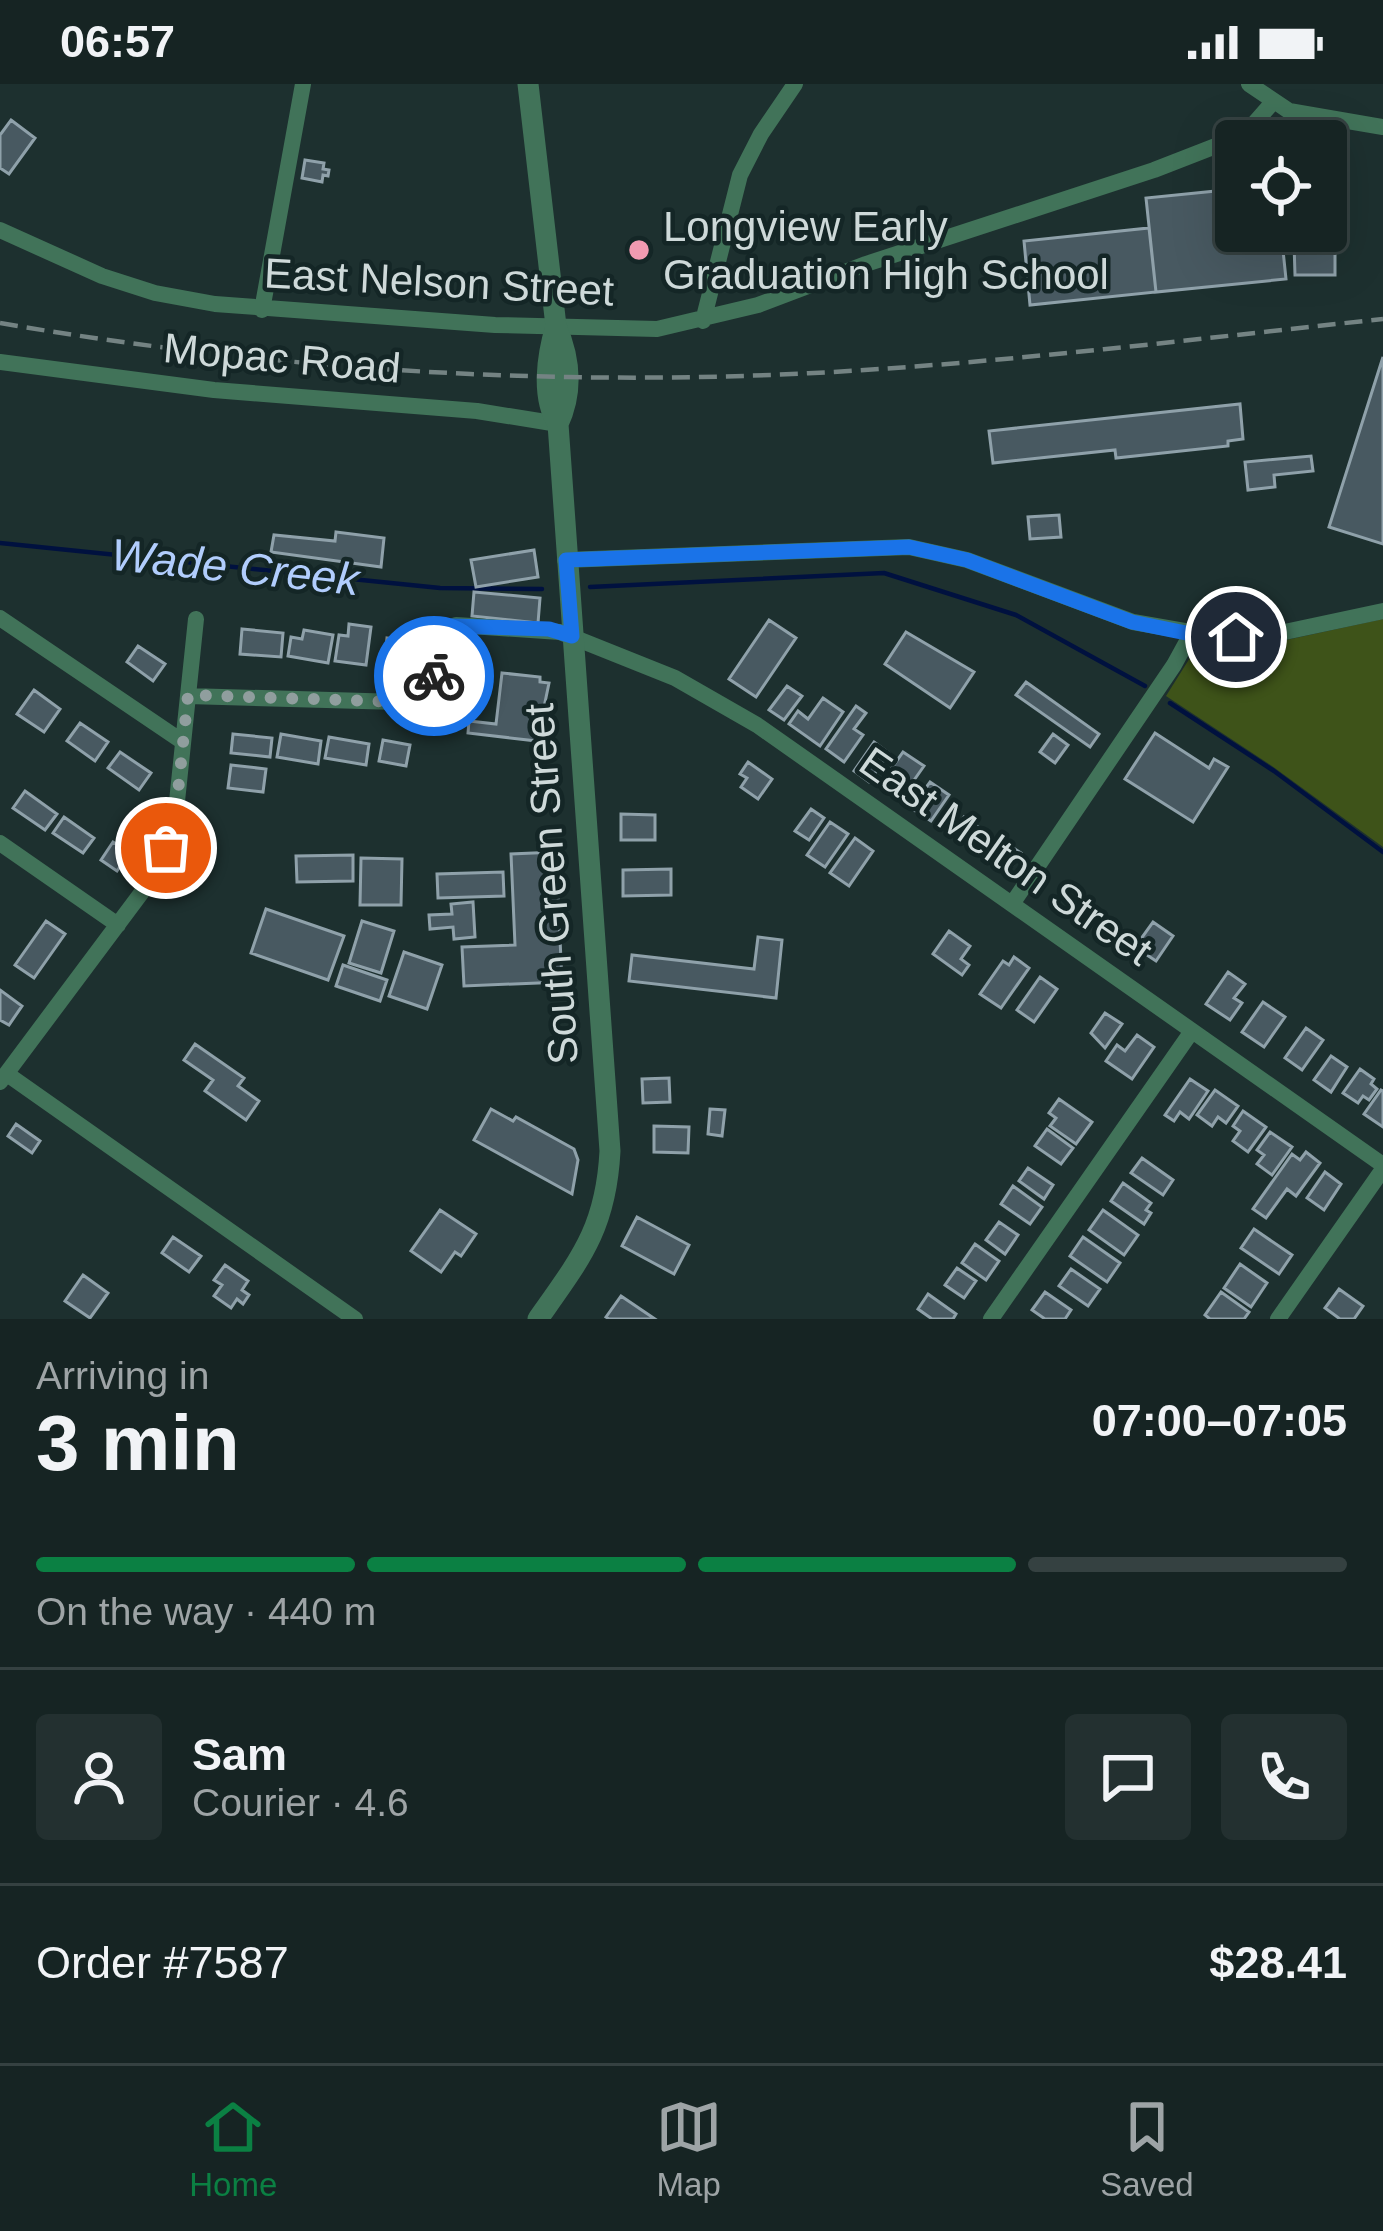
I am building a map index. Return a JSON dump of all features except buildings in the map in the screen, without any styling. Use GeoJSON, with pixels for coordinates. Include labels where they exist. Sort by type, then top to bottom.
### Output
{"type":"FeatureCollection","features":[{"type":"Feature","properties":{"kind":"street"},"geometry":{"type":"LineString","coordinates":[[262,310],[303,84]]}},
{"type":"Feature","properties":{"kind":"street","name":"South Green Street"},"geometry":{"type":"LineString","coordinates":[[528,84],[556,326],[568,353],[567,405],[558,424],[609,1167],[607,1195],[596,1228],[538,1319]]}},
{"type":"Feature","properties":{"kind":"street"},"geometry":{"type":"LineString","coordinates":[[703,321],[740,175],[795,84]]}},
{"type":"Feature","properties":{"kind":"street"},"geometry":{"type":"LineString","coordinates":[[1249,84],[1273,102],[1304,115],[1383,127]]}},
{"type":"Feature","properties":{"kind":"street","name":"East Nelson Street"},"geometry":{"type":"LineString","coordinates":[[0,230],[126,285],[187,299],[262,310],[657,329],[703,321],[1154,170],[1244,135],[1273,102]]}},
{"type":"Feature","properties":{"kind":"street","name":"Mopac Road"},"geometry":{"type":"LineString","coordinates":[[0,362],[214,390],[477,411],[558,424]]}},
{"type":"Feature","properties":{"kind":"street"},"geometry":{"type":"LineString","coordinates":[[566,560],[909,547],[967,560],[1132,622],[1191,634],[1266,636],[1383,610]]}},
{"type":"Feature","properties":{"kind":"street"},"geometry":{"type":"LineString","coordinates":[[0,618],[183,742]]}},
{"type":"Feature","properties":{"kind":"street"},"geometry":{"type":"LineString","coordinates":[[196,619],[176,811],[166,848],[118,925],[3,1078],[355,1319]]}},
{"type":"Feature","properties":{"kind":"street","name":"East Melton Street"},"geometry":{"type":"LineString","coordinates":[[188,695],[434,703],[436,646],[450,627],[549,629],[572,636],[675,679],[740,714],[1383,1167]]}},
{"type":"Feature","properties":{"kind":"street"},"geometry":{"type":"LineString","coordinates":[[1012,904],[1191,634]]}},
{"type":"Feature","properties":{"kind":"street"},"geometry":{"type":"LineString","coordinates":[[0,843],[118,925]]}},
{"type":"Feature","properties":{"kind":"street"},"geometry":{"type":"LineString","coordinates":[[991,1319],[1192,1031]]}},
{"type":"Feature","properties":{"kind":"street"},"geometry":{"type":"LineString","coordinates":[[1278,1319],[1383,1167]]}},
{"type":"Feature","properties":{"kind":"green space"},"geometry":{"type":"Polygon","coordinates":[[[1383,619],[1383,847],[1166,696],[1193,653],[1205,645],[1277,642],[1383,619]]]}},
{"type":"Feature","properties":{"kind":"waterway","name":"Wade Creek"},"geometry":{"type":"LineString","coordinates":[[0,543],[440,588],[542,589]]}},
{"type":"Feature","properties":{"kind":"waterway","name":"Wade Creek"},"geometry":{"type":"LineString","coordinates":[[590,587],[884,573],[1016,615],[1145,686]]}},
{"type":"Feature","properties":{"kind":"waterway","name":"Wade Creek"},"geometry":{"type":"LineString","coordinates":[[1170,703],[1274,771],[1383,852]]}},
{"type":"Feature","properties":{"kind":"railway"},"geometry":{"type":"LineString","coordinates":[[0,323],[304,363],[610,378],[885,369],[1383,319]]}},
{"type":"Feature","properties":{"kind":"way so far"},"geometry":{"type":"LineString","coordinates":[[166,848],[176,811],[188,695],[434,703],[434,676]]}},
{"type":"Feature","properties":{"kind":"place","name":"Longview Early Graduation High School"},"geometry":{"type":"Point","coordinates":[639,250]}},
{"type":"Feature","properties":{"kind":"route"},"geometry":{"type":"LineString","coordinates":[[434,676],[437,642],[446,629],[456,625],[549,629],[572,636],[566,560],[909,547],[967,560],[1132,622],[1236,637]]}}]}
